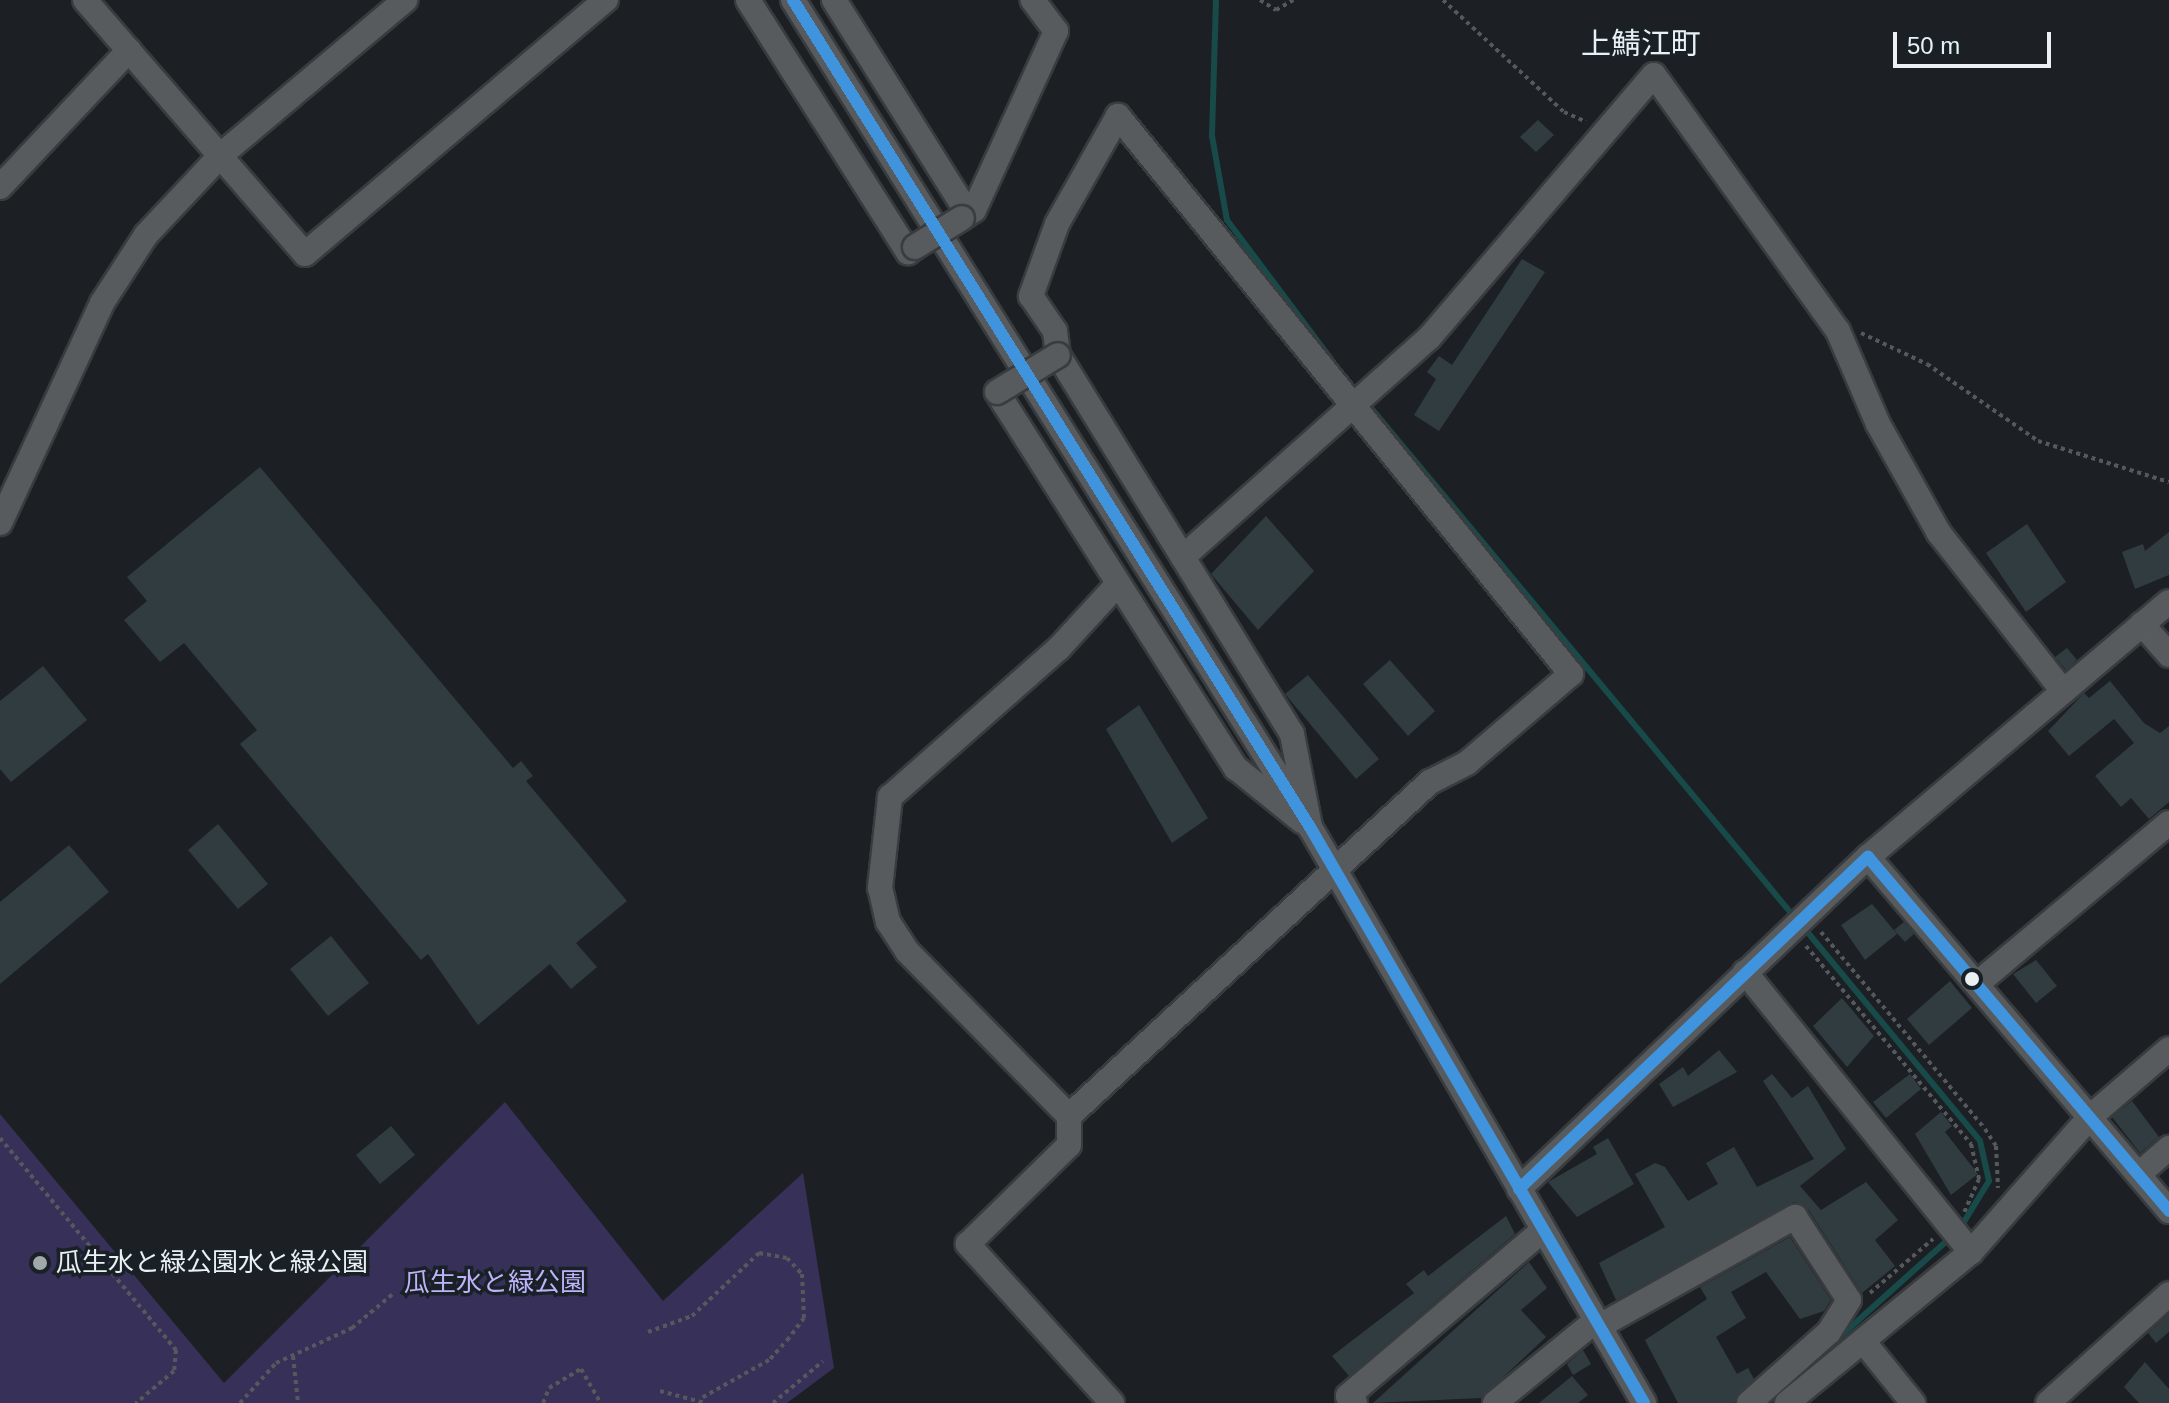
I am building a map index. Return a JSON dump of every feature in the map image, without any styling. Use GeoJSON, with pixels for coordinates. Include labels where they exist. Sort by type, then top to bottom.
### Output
{"type":"FeatureCollection","features":[{"type":"Feature","properties":{"kind":"street"},"geometry":{"type":"LineString","coordinates":[[85,0],[305,254],[606,0]]}},
{"type":"Feature","properties":{"kind":"street"},"geometry":{"type":"LineString","coordinates":[[0,523],[123,268],[221,155],[405,0]]}},
{"type":"Feature","properties":{"kind":"street"},"geometry":{"type":"LineString","coordinates":[[748,0],[908,252],[965,216],[1056,31],[1033,0]]}},
{"type":"Feature","properties":{"kind":"street"},"geometry":{"type":"LineString","coordinates":[[793,0],[1310,827],[1644,1403]]}},
{"type":"Feature","properties":{"kind":"street"},"geometry":{"type":"LineString","coordinates":[[834,0],[965,216]]}},
{"type":"Feature","properties":{"kind":"street"},"geometry":{"type":"LineString","coordinates":[[0,187],[129,50]]}},
{"type":"Feature","properties":{"kind":"street"},"geometry":{"type":"LineString","coordinates":[[1183,557],[1429,338],[1602,129],[1654,75],[1838,331],[1878,424],[1939,533],[2063,691]]}},
{"type":"Feature","properties":{"kind":"street"},"geometry":{"type":"LineString","coordinates":[[1069,1116],[1430,782],[1467,763],[1571,674],[1357,402],[1118,116],[1057,224],[1031,296],[1055,331],[1058,355],[1292,734],[1310,827]]}},
{"type":"Feature","properties":{"kind":"street"},"geometry":{"type":"LineString","coordinates":[[1058,355],[997,392],[1236,768],[1310,827]]}},
{"type":"Feature","properties":{"kind":"street"},"geometry":{"type":"LineString","coordinates":[[1112,1403],[968,1244],[1069,1145],[1069,1116],[907,951],[888,922],[880,888],[890,797],[1059,648],[1117,585]]}},
{"type":"Feature","properties":{"kind":"street"},"geometry":{"type":"LineString","coordinates":[[1519,1189],[1868,857],[2169,602]]}},
{"type":"Feature","properties":{"kind":"street"},"geometry":{"type":"LineString","coordinates":[[2142,624],[2169,655]]}},
{"type":"Feature","properties":{"kind":"street"},"geometry":{"type":"LineString","coordinates":[[1978,983],[2169,823]]}},
{"type":"Feature","properties":{"kind":"street"},"geometry":{"type":"LineString","coordinates":[[1868,857],[2169,1211]]}},
{"type":"Feature","properties":{"kind":"street"},"geometry":{"type":"LineString","coordinates":[[1745,972],[1958,1235]]}},
{"type":"Feature","properties":{"kind":"street"},"geometry":{"type":"LineString","coordinates":[[1787,1403],[1863,1341],[1958,1235],[2090,1117],[2165,1061]]}},
{"type":"Feature","properties":{"kind":"street"},"geometry":{"type":"LineString","coordinates":[[2139,1174],[2169,1148]]}},
{"type":"Feature","properties":{"kind":"street"},"geometry":{"type":"LineString","coordinates":[[1495,1403],[1596,1324],[1795,1217],[1849,1300],[1829,1332],[1749,1403]]}},
{"type":"Feature","properties":{"kind":"street"},"geometry":{"type":"LineString","coordinates":[[1355,1403],[1348,1396],[1543,1230]]}},
{"type":"Feature","properties":{"kind":"street"},"geometry":{"type":"LineString","coordinates":[[2048,1403],[2169,1294]]}},
{"type":"Feature","properties":{"kind":"street"},"geometry":{"type":"LineString","coordinates":[[1863,1341],[1913,1403]]}},
{"type":"Feature","properties":{"kind":"path"},"geometry":{"type":"LineString","coordinates":[[1260,0],[1276,10],[1293,0]]}},
{"type":"Feature","properties":{"kind":"path"},"geometry":{"type":"LineString","coordinates":[[1443,0],[1564,112],[1602,129]]}},
{"type":"Feature","properties":{"kind":"path"},"geometry":{"type":"LineString","coordinates":[[1838,331],[1873,335],[1927,364],[2038,441],[2169,482]]}},
{"type":"Feature","properties":{"kind":"path"},"geometry":{"type":"LineString","coordinates":[[1799,922],[1985,1129],[2000,1169],[1994,1202]]}},
{"type":"Feature","properties":{"kind":"path"},"geometry":{"type":"LineString","coordinates":[[1799,922],[1971,1144],[1978,1161],[1974,1197],[1958,1235],[1843,1310]]}},
{"type":"Feature","properties":{"kind":"path"},"geometry":{"type":"LineString","coordinates":[[0,1138],[176,1350],[174,1371],[136,1403]]}},
{"type":"Feature","properties":{"kind":"path"},"geometry":{"type":"LineString","coordinates":[[648,1332],[692,1316],[759,1253],[787,1258],[802,1274],[804,1318],[769,1360],[703,1397],[660,1391]]}},
{"type":"Feature","properties":{"kind":"path"},"geometry":{"type":"LineString","coordinates":[[240,1403],[264,1373],[352,1328],[394,1293]]}},
{"type":"Feature","properties":{"kind":"path"},"geometry":{"type":"LineString","coordinates":[[293,1356],[298,1403]]}},
{"type":"Feature","properties":{"kind":"path"},"geometry":{"type":"LineString","coordinates":[[773,1403],[823,1361]]}},
{"type":"Feature","properties":{"kind":"path"},"geometry":{"type":"LineString","coordinates":[[543,1403],[549,1388],[581,1369],[601,1403]]}},
{"type":"Feature","properties":{"kind":"path"},"geometry":{"type":"LineString","coordinates":[[703,1397],[705,1403]]}},
{"type":"Feature","properties":{"kind":"green space","name":"瓜生水と緑公園"},"geometry":{"type":"Polygon","coordinates":[[[505,1102],[663,1301],[803,1173],[834,1368],[787,1403],[0,1403],[0,1114],[224,1383],[505,1102]]]}},
{"type":"Feature","properties":{"kind":"building"},"geometry":{"type":"Polygon","coordinates":[[[1538,120],[1554,135],[1536,152],[1520,137],[1538,120]]]}},
{"type":"Feature","properties":{"kind":"building"},"geometry":{"type":"Polygon","coordinates":[[[1522,259],[1545,272],[1439,431],[1414,415],[1436,379],[1427,372],[1439,356],[1452,365],[1522,259]]]}},
{"type":"Feature","properties":{"kind":"building"},"geometry":{"type":"Polygon","coordinates":[[[260,467],[513,768],[521,761],[533,776],[526,781],[627,901],[576,943],[597,967],[571,989],[550,964],[478,1025],[428,954],[421,960],[240,744],[257,730],[184,643],[160,662],[124,620],[147,601],[127,577],[260,467]]]}},
{"type":"Feature","properties":{"kind":"building"},"geometry":{"type":"Polygon","coordinates":[[[1266,516],[1314,571],[1258,630],[1211,574],[1266,516]]]}},
{"type":"Feature","properties":{"kind":"building"},"geometry":{"type":"Polygon","coordinates":[[[2027,524],[2066,582],[2026,612],[1986,553],[2027,524]]]}},
{"type":"Feature","properties":{"kind":"building"},"geometry":{"type":"Polygon","coordinates":[[[2169,532],[2169,575],[2135,589],[2122,552],[2143,544],[2145,551],[2169,532]]]}},
{"type":"Feature","properties":{"kind":"building"},"geometry":{"type":"Polygon","coordinates":[[[2067,648],[2077,660],[2066,670],[2055,657],[2067,648]]]}},
{"type":"Feature","properties":{"kind":"building"},"geometry":{"type":"Polygon","coordinates":[[[1390,660],[1435,711],[1408,736],[1363,684],[1390,660]]]}},
{"type":"Feature","properties":{"kind":"building"},"geometry":{"type":"Polygon","coordinates":[[[43,666],[87,720],[11,782],[0,769],[0,701],[43,666]]]}},
{"type":"Feature","properties":{"kind":"building"},"geometry":{"type":"Polygon","coordinates":[[[1308,675],[1379,759],[1356,779],[1285,694],[1308,675]]]}},
{"type":"Feature","properties":{"kind":"building"},"geometry":{"type":"Polygon","coordinates":[[[2110,681],[2144,723],[2160,733],[2169,726],[2169,802],[2149,819],[2131,798],[2121,807],[2095,776],[2134,743],[2114,719],[2069,756],[2048,731],[2084,693],[2089,698],[2110,681]]]}},
{"type":"Feature","properties":{"kind":"building"},"geometry":{"type":"Polygon","coordinates":[[[1139,705],[1208,818],[1172,843],[1106,729],[1139,705]]]}},
{"type":"Feature","properties":{"kind":"building"},"geometry":{"type":"Polygon","coordinates":[[[218,824],[268,884],[238,909],[188,850],[218,824]]]}},
{"type":"Feature","properties":{"kind":"building"},"geometry":{"type":"Polygon","coordinates":[[[69,845],[109,892],[0,984],[0,902],[69,845]]]}},
{"type":"Feature","properties":{"kind":"building"},"geometry":{"type":"Polygon","coordinates":[[[1872,904],[1897,934],[1865,960],[1841,925],[1872,904]]]}},
{"type":"Feature","properties":{"kind":"building"},"geometry":{"type":"Polygon","coordinates":[[[1904,922],[1914,934],[1905,942],[1894,930],[1904,922]]]}},
{"type":"Feature","properties":{"kind":"building"},"geometry":{"type":"Polygon","coordinates":[[[331,936],[369,983],[328,1016],[290,969],[331,936]]]}},
{"type":"Feature","properties":{"kind":"building"},"geometry":{"type":"Polygon","coordinates":[[[2036,960],[2057,986],[2036,1003],[2013,974],[2036,960]]]}},
{"type":"Feature","properties":{"kind":"building"},"geometry":{"type":"Polygon","coordinates":[[[1950,981],[1972,1008],[1929,1045],[1907,1019],[1950,981]]]}},
{"type":"Feature","properties":{"kind":"building"},"geometry":{"type":"Polygon","coordinates":[[[1842,998],[1874,1036],[1847,1067],[1813,1026],[1842,998]]]}},
{"type":"Feature","properties":{"kind":"building"},"geometry":{"type":"Polygon","coordinates":[[[1719,1050],[1737,1072],[1673,1107],[1659,1084],[1683,1067],[1688,1076],[1719,1050]]]}},
{"type":"Feature","properties":{"kind":"building"},"geometry":{"type":"Polygon","coordinates":[[[1772,1074],[1792,1098],[1808,1086],[1846,1149],[1800,1186],[1821,1210],[1866,1182],[1898,1220],[1875,1240],[1895,1266],[1862,1293],[1808,1209],[1794,1202],[1616,1300],[1599,1263],[1665,1227],[1635,1174],[1655,1163],[1665,1167],[1688,1201],[1718,1184],[1706,1163],[1734,1147],[1757,1187],[1814,1159],[1763,1081],[1772,1074]]]}},
{"type":"Feature","properties":{"kind":"building"},"geometry":{"type":"Polygon","coordinates":[[[1910,1074],[1921,1089],[1886,1118],[1873,1102],[1910,1074]]]}},
{"type":"Feature","properties":{"kind":"building"},"geometry":{"type":"Polygon","coordinates":[[[2132,1101],[2159,1137],[2140,1153],[2112,1117],[2132,1101]]]}},
{"type":"Feature","properties":{"kind":"building"},"geometry":{"type":"Polygon","coordinates":[[[1941,1112],[1952,1126],[1945,1132],[1978,1174],[1951,1195],[1915,1134],[1941,1112]]]}},
{"type":"Feature","properties":{"kind":"building"},"geometry":{"type":"Polygon","coordinates":[[[391,1126],[415,1155],[380,1184],[356,1155],[391,1126]]]}},
{"type":"Feature","properties":{"kind":"building"},"geometry":{"type":"Polygon","coordinates":[[[1608,1138],[1634,1184],[1577,1217],[1548,1182],[1597,1154],[1593,1147],[1608,1138]]]}},
{"type":"Feature","properties":{"kind":"building"},"geometry":{"type":"Polygon","coordinates":[[[1506,1216],[1515,1234],[1349,1376],[1332,1356],[1414,1293],[1406,1284],[1424,1270],[1428,1276],[1506,1216]]]}},
{"type":"Feature","properties":{"kind":"building"},"geometry":{"type":"Polygon","coordinates":[[[1790,1237],[1831,1300],[1824,1311],[1800,1319],[1766,1272],[1731,1292],[1746,1318],[1716,1337],[1737,1374],[1748,1368],[1754,1379],[1734,1403],[1678,1403],[1645,1340],[1707,1299],[1700,1287],[1790,1237]]]}},
{"type":"Feature","properties":{"kind":"building"},"geometry":{"type":"Polygon","coordinates":[[[1529,1262],[1547,1288],[1521,1310],[1546,1337],[1481,1398],[1373,1403],[1529,1262]]]}},
{"type":"Feature","properties":{"kind":"building"},"geometry":{"type":"Polygon","coordinates":[[[2169,1314],[2169,1332],[2156,1343],[2148,1333],[2169,1314]]]}},
{"type":"Feature","properties":{"kind":"building"},"geometry":{"type":"Polygon","coordinates":[[[1583,1350],[1591,1364],[1573,1375],[1567,1364],[1583,1350]]]}},
{"type":"Feature","properties":{"kind":"building"},"geometry":{"type":"Polygon","coordinates":[[[2145,1362],[2169,1389],[2169,1403],[2139,1403],[2124,1387],[2145,1362]]]}},
{"type":"Feature","properties":{"kind":"building"},"geometry":{"type":"Polygon","coordinates":[[[1572,1376],[1588,1395],[1578,1403],[1539,1403],[1572,1376]]]}},
{"type":"Feature","properties":{"kind":"waterway"},"geometry":{"type":"LineString","coordinates":[[1216,0],[1212,136],[1227,220],[1331,359]]}},
{"type":"Feature","properties":{"kind":"waterway"},"geometry":{"type":"LineString","coordinates":[[1366,402],[1796,919]]}},
{"type":"Feature","properties":{"kind":"waterway"},"geometry":{"type":"LineString","coordinates":[[1804,928],[1980,1141],[1989,1181],[1959,1230]]}},
{"type":"Feature","properties":{"kind":"waterway"},"geometry":{"type":"LineString","coordinates":[[1834,1342],[1951,1237]]}},
{"type":"Feature","properties":{"kind":"transit line"},"geometry":{"type":"LineString","coordinates":[[793,0],[1310,827],[1644,1403]]}},
{"type":"Feature","properties":{"kind":"transit line"},"geometry":{"type":"LineString","coordinates":[[1519,1189],[1868,857],[2169,1211]]}},
{"type":"Feature","properties":{"kind":"place","name":"瓜生水と緑公園水と緑公園"},"geometry":{"type":"Point","coordinates":[40,1263]}},
{"type":"Feature","properties":{"kind":"district","name":"上鯖江町"},"geometry":{"type":"Point","coordinates":[1641,44]}}]}
